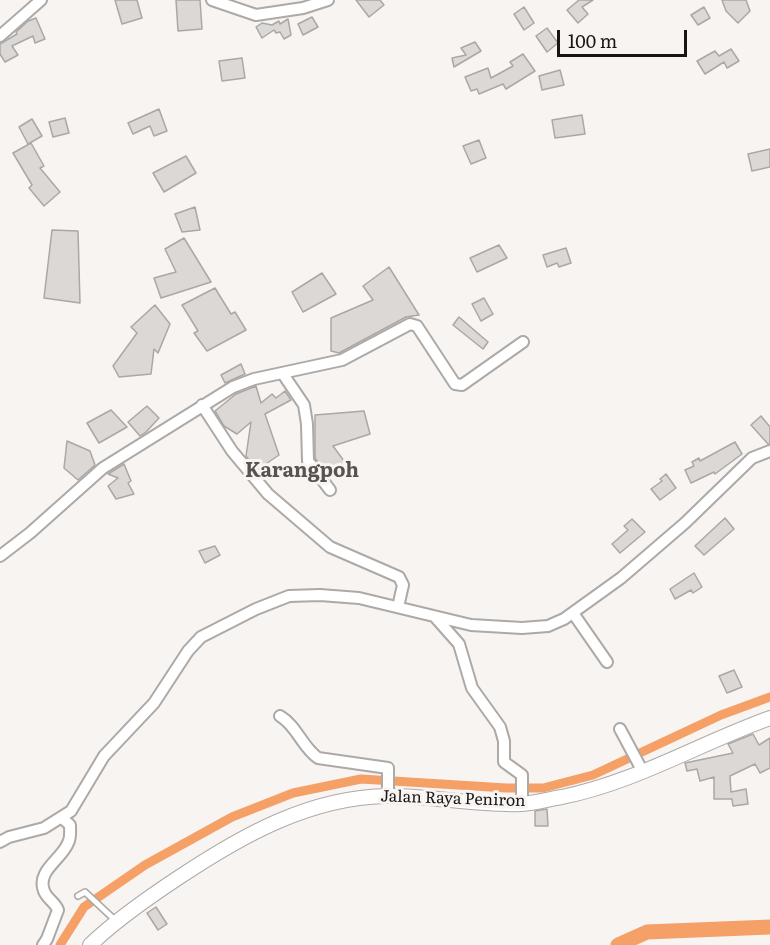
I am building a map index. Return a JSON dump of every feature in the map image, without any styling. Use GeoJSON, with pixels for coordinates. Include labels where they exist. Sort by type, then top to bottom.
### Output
{"type":"FeatureCollection","features":[{"type":"Feature","properties":{"kind":"main road","name":"Jalan Raya Peniron"},"geometry":{"type":"LineString","coordinates":[[90,945],[162,888],[228,845],[265,826],[328,804],[388,791],[522,797],[564,796],[624,780],[640,767],[770,718]]}},
{"type":"Feature","properties":{"kind":"street"},"geometry":{"type":"LineString","coordinates":[[0,36],[40,0]]}},
{"type":"Feature","properties":{"kind":"street"},"geometry":{"type":"LineString","coordinates":[[212,0],[258,15],[303,8],[328,0]]}},
{"type":"Feature","properties":{"kind":"street"},"geometry":{"type":"LineString","coordinates":[[0,556],[30,533],[103,468],[233,387],[254,379],[342,360],[411,324],[417,326],[455,384],[462,385],[523,342]]}},
{"type":"Feature","properties":{"kind":"street"},"geometry":{"type":"LineString","coordinates":[[283,374],[304,405],[308,461],[330,490]]}},
{"type":"Feature","properties":{"kind":"street"},"geometry":{"type":"LineString","coordinates":[[202,405],[232,451],[268,494],[330,547],[399,577],[403,585],[398,607]]}},
{"type":"Feature","properties":{"kind":"street"},"geometry":{"type":"LineString","coordinates":[[0,842],[9,837],[44,828],[71,811],[104,756],[154,703],[188,651],[201,637],[256,609],[289,596],[320,595],[359,598],[471,625],[522,628],[548,626],[573,613],[621,578],[649,555],[752,458],[770,451]]}},
{"type":"Feature","properties":{"kind":"street"},"geometry":{"type":"LineString","coordinates":[[573,613],[607,662]]}},
{"type":"Feature","properties":{"kind":"street"},"geometry":{"type":"LineString","coordinates":[[435,617],[459,644],[472,688],[500,727],[504,741],[504,762],[522,777],[522,797]]}},
{"type":"Feature","properties":{"kind":"street"},"geometry":{"type":"LineString","coordinates":[[280,716],[288,721],[315,756],[388,768],[388,791]]}},
{"type":"Feature","properties":{"kind":"street"},"geometry":{"type":"LineString","coordinates":[[620,729],[640,767]]}},
{"type":"Feature","properties":{"kind":"street"},"geometry":{"type":"LineString","coordinates":[[43,945],[58,910],[45,895],[42,883],[49,867],[68,844],[70,825],[62,818]]}},
{"type":"Feature","properties":{"kind":"lane"},"geometry":{"type":"LineString","coordinates":[[78,896],[84,891],[117,922]]}},
{"type":"Feature","properties":{"kind":"building"},"geometry":{"type":"Polygon","coordinates":[[[115,0],[137,0],[142,18],[122,24],[115,0]]]}},
{"type":"Feature","properties":{"kind":"building"},"geometry":{"type":"Polygon","coordinates":[[[176,0],[200,0],[202,29],[178,31],[176,0]]]}},
{"type":"Feature","properties":{"kind":"building"},"geometry":{"type":"Polygon","coordinates":[[[356,0],[380,0],[384,5],[369,17],[356,0]]]}},
{"type":"Feature","properties":{"kind":"building"},"geometry":{"type":"Polygon","coordinates":[[[579,0],[593,0],[582,7],[588,14],[578,23],[567,10],[579,0]]]}},
{"type":"Feature","properties":{"kind":"building"},"geometry":{"type":"Polygon","coordinates":[[[722,0],[746,0],[750,11],[738,23],[726,11],[722,0]]]}},
{"type":"Feature","properties":{"kind":"building"},"geometry":{"type":"Polygon","coordinates":[[[524,7],[534,23],[524,30],[514,14],[524,7]]]}},
{"type":"Feature","properties":{"kind":"building"},"geometry":{"type":"Polygon","coordinates":[[[704,7],[710,18],[698,25],[691,15],[704,7]]]}},
{"type":"Feature","properties":{"kind":"building"},"geometry":{"type":"Polygon","coordinates":[[[312,17],[318,27],[303,35],[298,24],[312,17]]]}},
{"type":"Feature","properties":{"kind":"building"},"geometry":{"type":"Polygon","coordinates":[[[36,18],[45,39],[35,43],[33,36],[12,46],[18,55],[5,62],[0,54],[0,44],[17,34],[16,32],[28,21],[36,18]]]}},
{"type":"Feature","properties":{"kind":"building"},"geometry":{"type":"Polygon","coordinates":[[[288,19],[291,35],[284,39],[280,32],[276,33],[274,30],[262,38],[256,27],[262,23],[272,25],[279,21],[280,24],[288,19]]]}},
{"type":"Feature","properties":{"kind":"building"},"geometry":{"type":"Polygon","coordinates":[[[547,28],[558,43],[547,52],[536,36],[547,28]]]}},
{"type":"Feature","properties":{"kind":"building"},"geometry":{"type":"Polygon","coordinates":[[[475,42],[481,51],[454,67],[452,58],[466,55],[461,48],[475,42]]]}},
{"type":"Feature","properties":{"kind":"building"},"geometry":{"type":"Polygon","coordinates":[[[731,49],[739,61],[727,68],[724,62],[705,74],[697,61],[715,51],[719,56],[731,49]]]}},
{"type":"Feature","properties":{"kind":"building"},"geometry":{"type":"Polygon","coordinates":[[[523,54],[535,71],[506,89],[503,84],[479,94],[477,89],[471,91],[465,77],[488,68],[491,78],[513,66],[510,62],[523,54]]]}},
{"type":"Feature","properties":{"kind":"building"},"geometry":{"type":"Polygon","coordinates":[[[242,58],[245,78],[222,81],[219,61],[242,58]]]}},
{"type":"Feature","properties":{"kind":"building"},"geometry":{"type":"Polygon","coordinates":[[[560,70],[564,85],[542,90],[539,76],[560,70]]]}},
{"type":"Feature","properties":{"kind":"building"},"geometry":{"type":"Polygon","coordinates":[[[159,109],[167,131],[154,136],[150,126],[133,134],[128,123],[159,109]]]}},
{"type":"Feature","properties":{"kind":"building"},"geometry":{"type":"Polygon","coordinates":[[[582,115],[585,134],[555,138],[552,120],[582,115]]]}},
{"type":"Feature","properties":{"kind":"building"},"geometry":{"type":"Polygon","coordinates":[[[65,118],[69,133],[53,137],[49,122],[65,118]]]}},
{"type":"Feature","properties":{"kind":"building"},"geometry":{"type":"Polygon","coordinates":[[[32,119],[42,136],[28,144],[19,127],[32,119]]]}},
{"type":"Feature","properties":{"kind":"building"},"geometry":{"type":"Polygon","coordinates":[[[479,140],[486,158],[471,164],[463,146],[479,140]]]}},
{"type":"Feature","properties":{"kind":"building"},"geometry":{"type":"Polygon","coordinates":[[[31,143],[44,166],[40,168],[60,192],[44,206],[29,188],[32,185],[13,153],[31,143]]]}},
{"type":"Feature","properties":{"kind":"building"},"geometry":{"type":"Polygon","coordinates":[[[770,149],[770,167],[752,171],[748,154],[770,149]]]}},
{"type":"Feature","properties":{"kind":"building"},"geometry":{"type":"Polygon","coordinates":[[[186,156],[196,173],[164,192],[153,173],[186,156]]]}},
{"type":"Feature","properties":{"kind":"building"},"geometry":{"type":"Polygon","coordinates":[[[195,207],[200,230],[182,232],[175,214],[195,207]]]}},
{"type":"Feature","properties":{"kind":"building"},"geometry":{"type":"Polygon","coordinates":[[[52,230],[78,231],[80,303],[44,298],[52,230]]]}},
{"type":"Feature","properties":{"kind":"building"},"geometry":{"type":"Polygon","coordinates":[[[184,238],[211,282],[161,298],[154,278],[176,272],[165,249],[184,238]]]}},
{"type":"Feature","properties":{"kind":"building"},"geometry":{"type":"Polygon","coordinates":[[[499,245],[507,258],[477,272],[470,258],[499,245]]]}},
{"type":"Feature","properties":{"kind":"building"},"geometry":{"type":"Polygon","coordinates":[[[566,248],[571,263],[559,267],[557,263],[547,267],[543,255],[566,248]]]}},
{"type":"Feature","properties":{"kind":"building"},"geometry":{"type":"Polygon","coordinates":[[[389,267],[419,315],[406,317],[339,353],[331,351],[331,318],[373,300],[363,286],[389,267]]]}},
{"type":"Feature","properties":{"kind":"building"},"geometry":{"type":"Polygon","coordinates":[[[322,273],[336,294],[303,312],[292,292],[322,273]]]}},
{"type":"Feature","properties":{"kind":"building"},"geometry":{"type":"Polygon","coordinates":[[[215,288],[231,314],[235,312],[246,330],[207,351],[194,333],[198,331],[182,305],[215,288]]]}},
{"type":"Feature","properties":{"kind":"building"},"geometry":{"type":"Polygon","coordinates":[[[484,298],[493,314],[481,321],[472,304],[484,298]]]}},
{"type":"Feature","properties":{"kind":"building"},"geometry":{"type":"Polygon","coordinates":[[[155,305],[170,324],[158,353],[154,349],[151,374],[119,377],[113,366],[137,333],[131,327],[155,305]]]}},
{"type":"Feature","properties":{"kind":"building"},"geometry":{"type":"Polygon","coordinates":[[[459,317],[488,342],[483,349],[453,325],[459,317]]]}},
{"type":"Feature","properties":{"kind":"building"},"geometry":{"type":"Polygon","coordinates":[[[241,364],[245,374],[225,383],[221,375],[241,364]]]}},
{"type":"Feature","properties":{"kind":"building"},"geometry":{"type":"Polygon","coordinates":[[[256,386],[261,403],[272,394],[276,398],[285,391],[291,400],[265,414],[279,455],[257,470],[246,456],[251,422],[237,434],[224,426],[215,411],[236,394],[256,386]]]}},
{"type":"Feature","properties":{"kind":"building"},"geometry":{"type":"Polygon","coordinates":[[[147,406],[159,418],[140,436],[128,422],[147,406]]]}},
{"type":"Feature","properties":{"kind":"building"},"geometry":{"type":"Polygon","coordinates":[[[111,410],[127,427],[99,443],[87,423],[111,410]]]}},
{"type":"Feature","properties":{"kind":"building"},"geometry":{"type":"Polygon","coordinates":[[[364,411],[370,434],[333,446],[347,465],[330,478],[315,458],[315,415],[364,411]]]}},
{"type":"Feature","properties":{"kind":"building"},"geometry":{"type":"Polygon","coordinates":[[[761,416],[770,427],[770,444],[751,425],[761,416]]]}},
{"type":"Feature","properties":{"kind":"building"},"geometry":{"type":"Polygon","coordinates":[[[67,441],[90,451],[95,465],[78,480],[64,468],[67,441]]]}},
{"type":"Feature","properties":{"kind":"building"},"geometry":{"type":"Polygon","coordinates":[[[735,442],[742,454],[715,474],[714,472],[691,483],[685,470],[694,466],[692,462],[699,458],[700,461],[735,442]]]}},
{"type":"Feature","properties":{"kind":"building"},"geometry":{"type":"Polygon","coordinates":[[[124,464],[131,481],[128,483],[134,494],[116,499],[108,486],[118,478],[108,474],[124,464]]]}},
{"type":"Feature","properties":{"kind":"building"},"geometry":{"type":"Polygon","coordinates":[[[666,474],[676,488],[660,500],[651,489],[662,481],[660,479],[666,474]]]}},
{"type":"Feature","properties":{"kind":"building"},"geometry":{"type":"Polygon","coordinates":[[[725,518],[734,529],[704,555],[695,546],[725,518]]]}},
{"type":"Feature","properties":{"kind":"building"},"geometry":{"type":"Polygon","coordinates":[[[632,519],[645,532],[620,553],[612,544],[628,530],[624,526],[632,519]]]}},
{"type":"Feature","properties":{"kind":"building"},"geometry":{"type":"Polygon","coordinates":[[[215,546],[220,555],[205,563],[199,551],[215,546]]]}},
{"type":"Feature","properties":{"kind":"building"},"geometry":{"type":"Polygon","coordinates":[[[694,573],[702,587],[693,593],[691,590],[675,599],[670,589],[694,573]]]}},
{"type":"Feature","properties":{"kind":"building"},"geometry":{"type":"Polygon","coordinates":[[[734,670],[742,687],[727,693],[719,676],[734,670]]]}},
{"type":"Feature","properties":{"kind":"building"},"geometry":{"type":"Polygon","coordinates":[[[753,734],[759,745],[770,738],[770,768],[760,773],[755,764],[730,776],[731,792],[746,789],[748,804],[733,806],[732,799],[714,799],[714,777],[700,781],[697,769],[687,771],[685,763],[733,753],[728,744],[753,734]]]}},
{"type":"Feature","properties":{"kind":"building"},"geometry":{"type":"Polygon","coordinates":[[[547,809],[548,826],[535,826],[535,811],[547,809]]]}},
{"type":"Feature","properties":{"kind":"building"},"geometry":{"type":"Polygon","coordinates":[[[156,907],[167,924],[158,930],[147,913],[156,907]]]}},
{"type":"Feature","properties":{"kind":"waterway"},"geometry":{"type":"LineString","coordinates":[[60,945],[84,907],[145,865],[232,817],[293,793],[361,779],[506,788],[543,788],[593,775],[721,715],[770,697]]}},
{"type":"Feature","properties":{"kind":"waterway"},"geometry":{"type":"LineString","coordinates":[[618,945],[647,932],[770,927]]}},
{"type":"Feature","properties":{"kind":"district","name":"Karangpoh"},"geometry":{"type":"Point","coordinates":[302,471]}}]}
